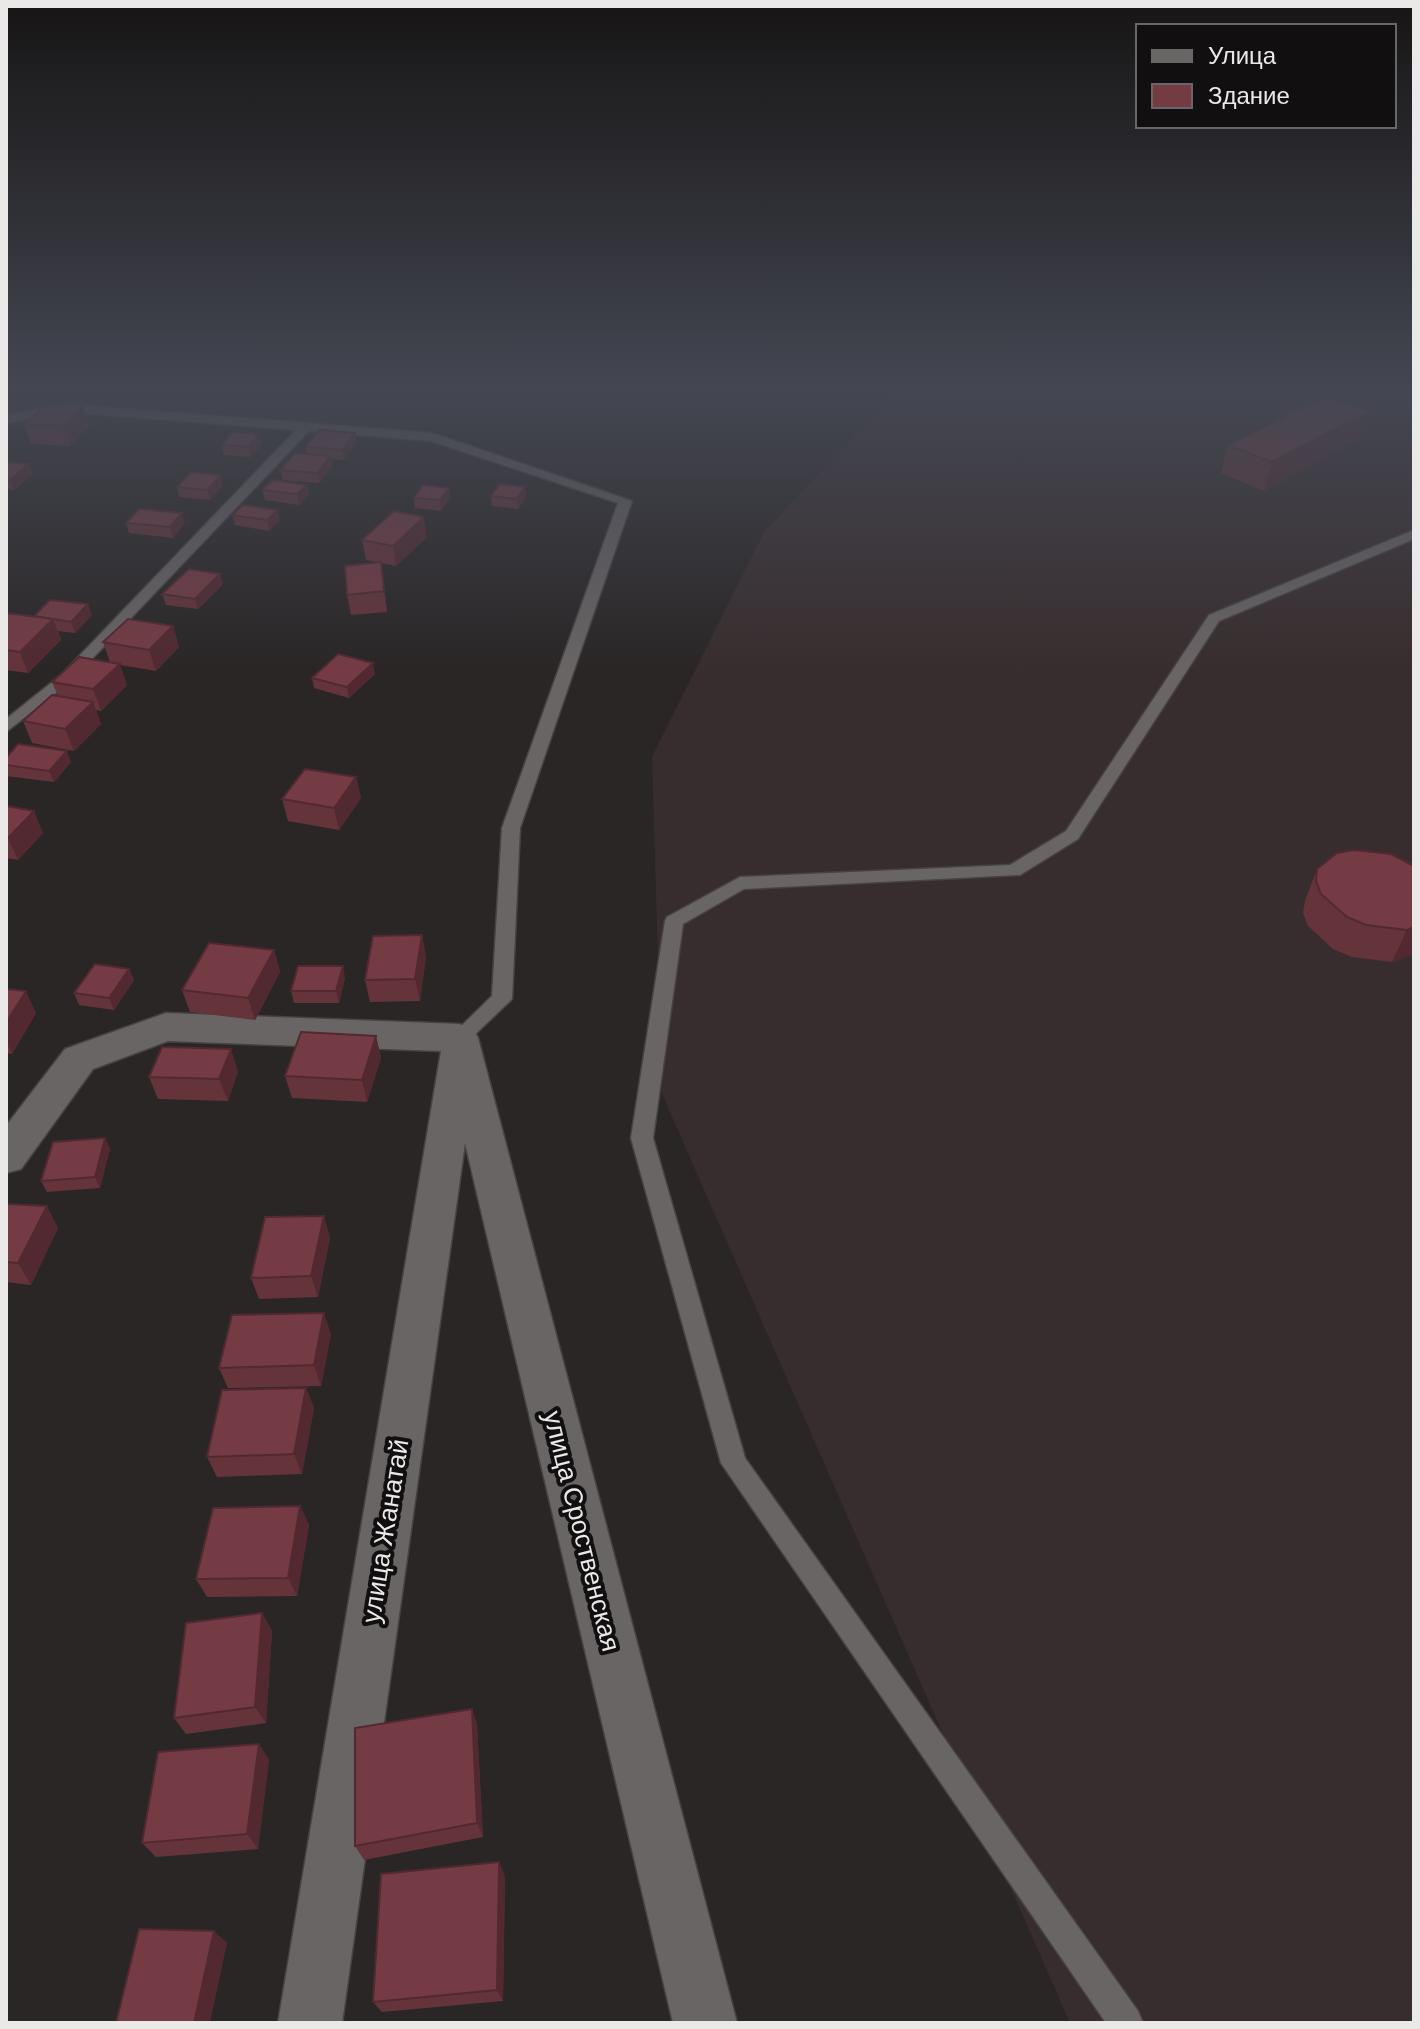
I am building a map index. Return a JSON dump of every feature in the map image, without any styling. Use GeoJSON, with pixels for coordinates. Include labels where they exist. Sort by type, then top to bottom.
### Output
{"type":"FeatureCollection","features":[{"type":"Feature","properties":{"kind":"street"},"geometry":{"type":"LineString","coordinates":[[6,1157],[79,1059],[166,1027],[459,1038]]}},
{"type":"Feature","properties":{"kind":"street","name":"улица Жанатай"},"geometry":{"type":"LineString","coordinates":[[310,2023],[459,1038]]}},
{"type":"Feature","properties":{"kind":"street","name":"улица Сроственская"},"geometry":{"type":"LineString","coordinates":[[459,1038],[705,2023]]}},
{"type":"Feature","properties":{"kind":"lane"},"geometry":{"type":"LineString","coordinates":[[6,727],[66,678],[253,483]]}},
{"type":"Feature","properties":{"kind":"lane"},"geometry":{"type":"LineString","coordinates":[[459,1038],[502,999],[511,828],[625,501],[570,483]]}},
{"type":"Feature","properties":{"kind":"lane"},"geometry":{"type":"LineString","coordinates":[[1126,2023],[734,1463],[642,1138],[674,921],[740,883],[1014,871],[1072,835],[1214,618],[1414,534]]}},
{"type":"Feature","properties":{"kind":"shaded area"},"geometry":{"type":"Polygon","coordinates":[[[811,483],[1414,483],[1414,2023],[1070,2023],[662,1094],[652,757],[764,532],[811,483]]]}},
{"type":"Feature","properties":{"kind":"building"},"geometry":{"type":"Polygon","coordinates":[[[181,483],[214,483],[207,490],[177,487],[181,483]]]}},
{"type":"Feature","properties":{"kind":"building"},"geometry":{"type":"Polygon","coordinates":[[[270,483],[307,485],[297,494],[262,490],[270,483]]]}},
{"type":"Feature","properties":{"kind":"building"},"geometry":{"type":"Polygon","coordinates":[[[500,484],[525,487],[517,499],[491,496],[500,484]]]}},
{"type":"Feature","properties":{"kind":"building"},"geometry":{"type":"Polygon","coordinates":[[[423,485],[449,488],[440,500],[414,498],[423,485]]]}},
{"type":"Feature","properties":{"kind":"building"},"geometry":{"type":"Polygon","coordinates":[[[243,505],[278,510],[267,520],[232,515],[243,505]]]}},
{"type":"Feature","properties":{"kind":"building"},"geometry":{"type":"Polygon","coordinates":[[[139,509],[182,513],[170,527],[126,523],[139,509]]]}},
{"type":"Feature","properties":{"kind":"building"},"geometry":{"type":"Polygon","coordinates":[[[394,511],[424,517],[393,546],[362,540],[394,511]]]}},
{"type":"Feature","properties":{"kind":"building"},"geometry":{"type":"Polygon","coordinates":[[[381,562],[384,591],[347,595],[345,566],[381,562]]]}},
{"type":"Feature","properties":{"kind":"building"},"geometry":{"type":"Polygon","coordinates":[[[189,569],[220,574],[195,599],[162,594],[189,569]]]}},
{"type":"Feature","properties":{"kind":"building"},"geometry":{"type":"Polygon","coordinates":[[[50,600],[88,604],[71,622],[34,616],[50,600]]]}},
{"type":"Feature","properties":{"kind":"building"},"geometry":{"type":"Polygon","coordinates":[[[6,613],[53,619],[20,652],[6,650],[6,613]]]}},
{"type":"Feature","properties":{"kind":"building"},"geometry":{"type":"Polygon","coordinates":[[[128,619],[173,626],[149,650],[103,642],[128,619]]]}},
{"type":"Feature","properties":{"kind":"building"},"geometry":{"type":"Polygon","coordinates":[[[338,654],[373,663],[347,687],[312,678],[338,654]]]}},
{"type":"Feature","properties":{"kind":"building"},"geometry":{"type":"Polygon","coordinates":[[[79,657],[120,664],[93,689],[52,682],[79,657]]]}},
{"type":"Feature","properties":{"kind":"building"},"geometry":{"type":"Polygon","coordinates":[[[52,695],[93,702],[65,729],[23,721],[52,695]]]}},
{"type":"Feature","properties":{"kind":"building"},"geometry":{"type":"Polygon","coordinates":[[[18,744],[67,751],[49,771],[6,765],[6,758],[18,744]]]}},
{"type":"Feature","properties":{"kind":"building"},"geometry":{"type":"Polygon","coordinates":[[[305,769],[356,777],[334,808],[282,799],[305,769]]]}},
{"type":"Feature","properties":{"kind":"building"},"geometry":{"type":"Polygon","coordinates":[[[6,806],[34,811],[8,838],[6,838],[6,806]]]}},
{"type":"Feature","properties":{"kind":"building"},"geometry":{"type":"Polygon","coordinates":[[[1354,850],[1391,854],[1414,866],[1414,927],[1407,930],[1366,925],[1347,917],[1321,894],[1316,881],[1317,869],[1337,853],[1354,850]]]}},
{"type":"Feature","properties":{"kind":"building"},"geometry":{"type":"Polygon","coordinates":[[[422,935],[415,979],[365,980],[373,936],[422,935]]]}},
{"type":"Feature","properties":{"kind":"building"},"geometry":{"type":"Polygon","coordinates":[[[209,943],[274,950],[248,998],[182,990],[209,943]]]}},
{"type":"Feature","properties":{"kind":"building"},"geometry":{"type":"Polygon","coordinates":[[[95,964],[129,969],[109,998],[74,993],[95,964]]]}},
{"type":"Feature","properties":{"kind":"building"},"geometry":{"type":"Polygon","coordinates":[[[298,966],[343,966],[336,991],[291,991],[298,966]]]}},
{"type":"Feature","properties":{"kind":"building"},"geometry":{"type":"Polygon","coordinates":[[[6,989],[26,991],[6,1023],[6,989]]]}},
{"type":"Feature","properties":{"kind":"building"},"geometry":{"type":"Polygon","coordinates":[[[301,1032],[376,1036],[362,1080],[285,1076],[301,1032]]]}},
{"type":"Feature","properties":{"kind":"building"},"geometry":{"type":"Polygon","coordinates":[[[162,1047],[231,1049],[219,1079],[149,1077],[162,1047]]]}},
{"type":"Feature","properties":{"kind":"building"},"geometry":{"type":"Polygon","coordinates":[[[105,1138],[95,1177],[41,1181],[53,1142],[105,1138]]]}},
{"type":"Feature","properties":{"kind":"building"},"geometry":{"type":"Polygon","coordinates":[[[6,1204],[47,1206],[18,1263],[6,1262],[6,1204]]]}},
{"type":"Feature","properties":{"kind":"building"},"geometry":{"type":"Polygon","coordinates":[[[324,1216],[311,1276],[251,1278],[265,1217],[324,1216]]]}},
{"type":"Feature","properties":{"kind":"building"},"geometry":{"type":"Polygon","coordinates":[[[324,1313],[314,1365],[219,1368],[232,1315],[324,1313]]]}},
{"type":"Feature","properties":{"kind":"building"},"geometry":{"type":"Polygon","coordinates":[[[306,1388],[294,1454],[207,1457],[222,1390],[306,1388]]]}},
{"type":"Feature","properties":{"kind":"building"},"geometry":{"type":"Polygon","coordinates":[[[300,1506],[288,1578],[196,1579],[213,1508],[300,1506]]]}},
{"type":"Feature","properties":{"kind":"building"},"geometry":{"type":"Polygon","coordinates":[[[262,1613],[255,1707],[174,1718],[186,1623],[262,1613]]]}},
{"type":"Feature","properties":{"kind":"building"},"geometry":{"type":"Polygon","coordinates":[[[472,1709],[477,1823],[355,1846],[355,1728],[472,1709]]]}},
{"type":"Feature","properties":{"kind":"building"},"geometry":{"type":"Polygon","coordinates":[[[259,1744],[247,1834],[142,1843],[158,1752],[259,1744]]]}},
{"type":"Feature","properties":{"kind":"building"},"geometry":{"type":"Polygon","coordinates":[[[499,1862],[497,1990],[373,2002],[381,1874],[499,1862]]]}},
{"type":"Feature","properties":{"kind":"building"},"geometry":{"type":"Polygon","coordinates":[[[139,1929],[214,1931],[194,2023],[116,2023],[139,1929]]]}}]}
